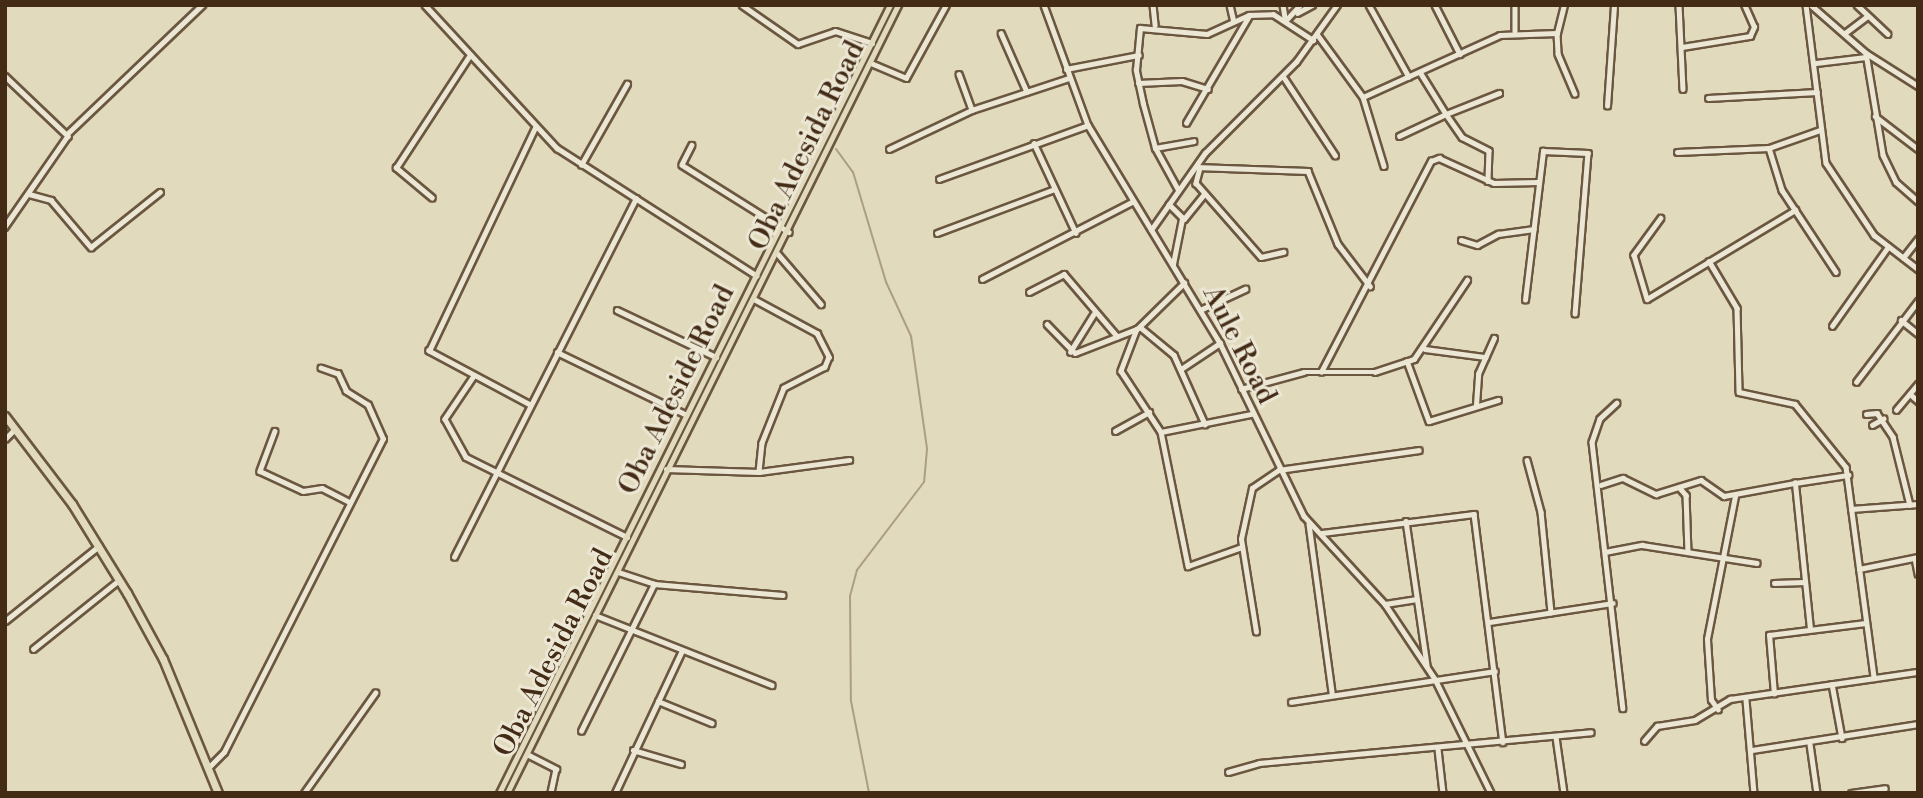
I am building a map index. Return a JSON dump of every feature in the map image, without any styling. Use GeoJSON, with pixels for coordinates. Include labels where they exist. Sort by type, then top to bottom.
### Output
{"type":"FeatureCollection","features":[{"type":"Feature","properties":{"kind":"highway"},"geometry":{"type":"LineString","coordinates":[[5,416],[100,546],[163,659],[218,793]]}},
{"type":"Feature","properties":{"kind":"main road","name":"Oba Adeside Road"},"geometry":{"type":"LineString","coordinates":[[593,614],[626,539],[890,5]]}},
{"type":"Feature","properties":{"kind":"main road","name":"Oba Adesida Road"},"geometry":{"type":"LineString","coordinates":[[507,793],[527,754],[540,718],[593,614],[618,572],[778,254],[898,5]]}},
{"type":"Feature","properties":{"kind":"main road"},"geometry":{"type":"LineString","coordinates":[[853,84],[860,87]]}},
{"type":"Feature","properties":{"kind":"main road"},"geometry":{"type":"LineString","coordinates":[[499,793],[540,718]]}},
{"type":"Feature","properties":{"kind":"street"},"geometry":{"type":"LineString","coordinates":[[5,227],[67,134],[202,5]]}},
{"type":"Feature","properties":{"kind":"street"},"geometry":{"type":"LineString","coordinates":[[425,5],[535,128],[581,165],[757,276]]}},
{"type":"Feature","properties":{"kind":"street"},"geometry":{"type":"LineString","coordinates":[[742,5],[798,44],[835,32],[873,43]]}},
{"type":"Feature","properties":{"kind":"street"},"geometry":{"type":"LineString","coordinates":[[871,63],[906,78],[946,5]]}},
{"type":"Feature","properties":{"kind":"street","name":"Aule Road"},"geometry":{"type":"LineString","coordinates":[[1044,5],[1088,125],[1132,202],[1220,343],[1251,414],[1309,524],[1322,533],[1385,604],[1435,679],[1491,793]]}},
{"type":"Feature","properties":{"kind":"street"},"geometry":{"type":"LineString","coordinates":[[1153,5],[1156,26]]}},
{"type":"Feature","properties":{"kind":"street"},"geometry":{"type":"LineString","coordinates":[[1230,5],[1234,22]]}},
{"type":"Feature","properties":{"kind":"street"},"geometry":{"type":"LineString","coordinates":[[1283,5],[1286,18],[1312,40]]}},
{"type":"Feature","properties":{"kind":"street"},"geometry":{"type":"LineString","coordinates":[[1295,14],[1300,5]]}},
{"type":"Feature","properties":{"kind":"street"},"geometry":{"type":"LineString","coordinates":[[1178,191],[1155,148],[1138,83],[1140,28],[1156,26],[1207,34],[1249,15],[1286,18],[1312,5]]}},
{"type":"Feature","properties":{"kind":"street"},"geometry":{"type":"LineString","coordinates":[[1151,230],[1178,191],[1283,76],[1337,5]]}},
{"type":"Feature","properties":{"kind":"street"},"geometry":{"type":"LineString","coordinates":[[1369,5],[1409,77]]}},
{"type":"Feature","properties":{"kind":"street"},"geometry":{"type":"LineString","coordinates":[[1435,5],[1460,54]]}},
{"type":"Feature","properties":{"kind":"street"},"geometry":{"type":"LineString","coordinates":[[1515,5],[1515,31]]}},
{"type":"Feature","properties":{"kind":"street"},"geometry":{"type":"LineString","coordinates":[[1564,5],[1558,33],[1558,54],[1575,94]]}},
{"type":"Feature","properties":{"kind":"street"},"geometry":{"type":"LineString","coordinates":[[1607,106],[1614,5]]}},
{"type":"Feature","properties":{"kind":"street"},"geometry":{"type":"LineString","coordinates":[[1679,5],[1683,89]]}},
{"type":"Feature","properties":{"kind":"street"},"geometry":{"type":"LineString","coordinates":[[1682,47],[1750,36],[1754,27],[1744,5]]}},
{"type":"Feature","properties":{"kind":"street"},"geometry":{"type":"LineString","coordinates":[[1809,5],[1845,33],[1866,55],[1918,86]]}},
{"type":"Feature","properties":{"kind":"street"},"geometry":{"type":"LineString","coordinates":[[1809,5],[1820,130],[1834,179],[1888,247],[1918,269]]}},
{"type":"Feature","properties":{"kind":"street"},"geometry":{"type":"LineString","coordinates":[[1857,5],[1866,17],[1888,34]]}},
{"type":"Feature","properties":{"kind":"street"},"geometry":{"type":"LineString","coordinates":[[1186,123],[1249,15]]}},
{"type":"Feature","properties":{"kind":"street"},"geometry":{"type":"LineString","coordinates":[[1845,33],[1866,17]]}},
{"type":"Feature","properties":{"kind":"street"},"geometry":{"type":"LineString","coordinates":[[1363,97],[1515,31],[1558,33]]}},
{"type":"Feature","properties":{"kind":"street"},"geometry":{"type":"LineString","coordinates":[[1001,33],[1027,92]]}},
{"type":"Feature","properties":{"kind":"street"},"geometry":{"type":"LineString","coordinates":[[1317,34],[1363,97],[1384,166]]}},
{"type":"Feature","properties":{"kind":"street"},"geometry":{"type":"LineString","coordinates":[[432,198],[396,168],[470,55]]}},
{"type":"Feature","properties":{"kind":"street"},"geometry":{"type":"LineString","coordinates":[[1066,69],[1139,55]]}},
{"type":"Feature","properties":{"kind":"street"},"geometry":{"type":"LineString","coordinates":[[1816,64],[1866,55]]}},
{"type":"Feature","properties":{"kind":"street"},"geometry":{"type":"LineString","coordinates":[[1866,55],[1875,116],[1891,174],[1918,201]]}},
{"type":"Feature","properties":{"kind":"street"},"geometry":{"type":"LineString","coordinates":[[1420,72],[1462,137],[1489,151],[1488,181]]}},
{"type":"Feature","properties":{"kind":"street"},"geometry":{"type":"LineString","coordinates":[[959,74],[972,110]]}},
{"type":"Feature","properties":{"kind":"street"},"geometry":{"type":"LineString","coordinates":[[5,76],[67,134]]}},
{"type":"Feature","properties":{"kind":"street"},"geometry":{"type":"LineString","coordinates":[[1283,76],[1335,155]]}},
{"type":"Feature","properties":{"kind":"street"},"geometry":{"type":"LineString","coordinates":[[889,149],[972,110],[1069,78]]}},
{"type":"Feature","properties":{"kind":"street"},"geometry":{"type":"LineString","coordinates":[[1138,83],[1182,81],[1208,89]]}},
{"type":"Feature","properties":{"kind":"street"},"geometry":{"type":"LineString","coordinates":[[581,165],[627,84]]}},
{"type":"Feature","properties":{"kind":"street"},"geometry":{"type":"LineString","coordinates":[[1708,98],[1817,92]]}},
{"type":"Feature","properties":{"kind":"street"},"geometry":{"type":"LineString","coordinates":[[1399,136],[1499,93]]}},
{"type":"Feature","properties":{"kind":"street"},"geometry":{"type":"LineString","coordinates":[[1875,116],[1918,149]]}},
{"type":"Feature","properties":{"kind":"street"},"geometry":{"type":"LineString","coordinates":[[939,179],[1088,125]]}},
{"type":"Feature","properties":{"kind":"street"},"geometry":{"type":"LineString","coordinates":[[530,405],[429,351],[535,128]]}},
{"type":"Feature","properties":{"kind":"street"},"geometry":{"type":"LineString","coordinates":[[1677,152],[1769,148],[1820,130]]}},
{"type":"Feature","properties":{"kind":"street"},"geometry":{"type":"LineString","coordinates":[[1155,148],[1193,141]]}},
{"type":"Feature","properties":{"kind":"street"},"geometry":{"type":"LineString","coordinates":[[1034,143],[1052,190],[1076,233]]}},
{"type":"Feature","properties":{"kind":"street"},"geometry":{"type":"LineString","coordinates":[[692,145],[682,165],[789,232]]}},
{"type":"Feature","properties":{"kind":"street"},"geometry":{"type":"LineString","coordinates":[[1525,300],[1538,182],[1546,148],[1591,156],[1574,313]]}},
{"type":"Feature","properties":{"kind":"street"},"geometry":{"type":"LineString","coordinates":[[1769,148],[1795,209],[1836,272]]}},
{"type":"Feature","properties":{"kind":"street"},"geometry":{"type":"LineString","coordinates":[[1321,372],[1370,286],[1431,161],[1439,158],[1488,181],[1538,182]]}},
{"type":"Feature","properties":{"kind":"street"},"geometry":{"type":"LineString","coordinates":[[1198,167],[1195,182],[1263,258],[1283,252]]}},
{"type":"Feature","properties":{"kind":"street"},"geometry":{"type":"LineString","coordinates":[[1198,167],[1308,171],[1338,244],[1370,286]]}},
{"type":"Feature","properties":{"kind":"street"},"geometry":{"type":"LineString","coordinates":[[937,233],[1052,190]]}},
{"type":"Feature","properties":{"kind":"street"},"geometry":{"type":"LineString","coordinates":[[29,194],[51,200],[91,247],[160,192]]}},
{"type":"Feature","properties":{"kind":"street"},"geometry":{"type":"LineString","coordinates":[[1173,264],[1182,219],[1204,194]]}},
{"type":"Feature","properties":{"kind":"street"},"geometry":{"type":"LineString","coordinates":[[454,557],[636,199]]}},
{"type":"Feature","properties":{"kind":"street"},"geometry":{"type":"LineString","coordinates":[[982,279],[1132,202]]}},
{"type":"Feature","properties":{"kind":"street"},"geometry":{"type":"LineString","coordinates":[[1169,204],[1182,219]]}},
{"type":"Feature","properties":{"kind":"street"},"geometry":{"type":"LineString","coordinates":[[1661,218],[1634,255],[1645,298],[1795,209]]}},
{"type":"Feature","properties":{"kind":"street"},"geometry":{"type":"LineString","coordinates":[[1461,240],[1477,245],[1498,234],[1534,229]]}},
{"type":"Feature","properties":{"kind":"street"},"geometry":{"type":"LineString","coordinates":[[1903,258],[1918,239]]}},
{"type":"Feature","properties":{"kind":"street"},"geometry":{"type":"LineString","coordinates":[[1832,326],[1888,247]]}},
{"type":"Feature","properties":{"kind":"street"},"geometry":{"type":"LineString","coordinates":[[778,254],[821,304]]}},
{"type":"Feature","properties":{"kind":"street"},"geometry":{"type":"LineString","coordinates":[[1709,261],[1737,308],[1740,392],[1788,400],[1804,411],[1848,475],[1874,678]]}},
{"type":"Feature","properties":{"kind":"street"},"geometry":{"type":"LineString","coordinates":[[1029,292],[1063,273],[1093,315],[1118,337]]}},
{"type":"Feature","properties":{"kind":"street"},"geometry":{"type":"LineString","coordinates":[[1241,389],[1321,372],[1363,373],[1407,361],[1425,349],[1467,280]]}},
{"type":"Feature","properties":{"kind":"street"},"geometry":{"type":"LineString","coordinates":[[1070,352],[1138,328],[1184,283]]}},
{"type":"Feature","properties":{"kind":"street"},"geometry":{"type":"LineString","coordinates":[[1200,310],[1245,289]]}},
{"type":"Feature","properties":{"kind":"street"},"geometry":{"type":"LineString","coordinates":[[754,299],[817,333],[829,357],[825,367],[784,388],[762,443],[759,472]]}},
{"type":"Feature","properties":{"kind":"street"},"geometry":{"type":"LineString","coordinates":[[1856,382],[1918,301]]}},
{"type":"Feature","properties":{"kind":"street"},"geometry":{"type":"LineString","coordinates":[[617,310],[717,358]]}},
{"type":"Feature","properties":{"kind":"street"},"geometry":{"type":"LineString","coordinates":[[1070,352],[1093,315]]}},
{"type":"Feature","properties":{"kind":"street"},"geometry":{"type":"LineString","coordinates":[[1901,320],[1918,334]]}},
{"type":"Feature","properties":{"kind":"street"},"geometry":{"type":"LineString","coordinates":[[1047,324],[1070,352]]}},
{"type":"Feature","properties":{"kind":"street"},"geometry":{"type":"LineString","coordinates":[[1138,328],[1161,339],[1181,369],[1205,424]]}},
{"type":"Feature","properties":{"kind":"street"},"geometry":{"type":"LineString","coordinates":[[1138,328],[1121,371],[1161,432],[1188,566],[1242,547]]}},
{"type":"Feature","properties":{"kind":"street"},"geometry":{"type":"LineString","coordinates":[[1476,405],[1485,357],[1494,338]]}},
{"type":"Feature","properties":{"kind":"street"},"geometry":{"type":"LineString","coordinates":[[1181,369],[1220,343]]}},
{"type":"Feature","properties":{"kind":"street"},"geometry":{"type":"LineString","coordinates":[[1425,349],[1485,357]]}},
{"type":"Feature","properties":{"kind":"street"},"geometry":{"type":"LineString","coordinates":[[557,352],[688,415]]}},
{"type":"Feature","properties":{"kind":"street"},"geometry":{"type":"LineString","coordinates":[[1407,361],[1429,421],[1498,400]]}},
{"type":"Feature","properties":{"kind":"street"},"geometry":{"type":"LineString","coordinates":[[209,767],[224,752],[383,435],[368,405],[346,391],[338,374],[321,368]]}},
{"type":"Feature","properties":{"kind":"street"},"geometry":{"type":"LineString","coordinates":[[474,376],[445,421],[466,457],[626,539]]}},
{"type":"Feature","properties":{"kind":"street"},"geometry":{"type":"LineString","coordinates":[[1896,410],[1918,384]]}},
{"type":"Feature","properties":{"kind":"street"},"geometry":{"type":"LineString","coordinates":[[1910,394],[1918,401]]}},
{"type":"Feature","properties":{"kind":"street"},"geometry":{"type":"LineString","coordinates":[[1617,403],[1594,434],[1623,708]]}},
{"type":"Feature","properties":{"kind":"street"},"geometry":{"type":"LineString","coordinates":[[1866,414],[1875,411],[1883,419],[1910,505]]}},
{"type":"Feature","properties":{"kind":"street"},"geometry":{"type":"LineString","coordinates":[[1115,431],[1149,412]]}},
{"type":"Feature","properties":{"kind":"street"},"geometry":{"type":"LineString","coordinates":[[1161,432],[1251,414]]}},
{"type":"Feature","properties":{"kind":"street"},"geometry":{"type":"LineString","coordinates":[[1872,425],[1883,419]]}},
{"type":"Feature","properties":{"kind":"street"},"geometry":{"type":"LineString","coordinates":[[5,439],[16,429]]}},
{"type":"Feature","properties":{"kind":"street"},"geometry":{"type":"LineString","coordinates":[[275,431],[260,471],[301,490],[322,488],[348,501]]}},
{"type":"Feature","properties":{"kind":"street"},"geometry":{"type":"LineString","coordinates":[[1256,632],[1242,547],[1247,495],[1279,470],[1419,450]]}},
{"type":"Feature","properties":{"kind":"street"},"geometry":{"type":"LineString","coordinates":[[662,467],[669,471],[759,472],[849,460]]}},
{"type":"Feature","properties":{"kind":"street"},"geometry":{"type":"LineString","coordinates":[[1527,460],[1541,512],[1551,613]]}},
{"type":"Feature","properties":{"kind":"street"},"geometry":{"type":"LineString","coordinates":[[1601,485],[1621,478],[1651,494],[1701,480],[1717,495],[1735,496],[1848,475]]}},
{"type":"Feature","properties":{"kind":"street"},"geometry":{"type":"LineString","coordinates":[[1795,483],[1810,629]]}},
{"type":"Feature","properties":{"kind":"street"},"geometry":{"type":"LineString","coordinates":[[1679,487],[1686,495],[1688,551]]}},
{"type":"Feature","properties":{"kind":"street"},"geometry":{"type":"LineString","coordinates":[[1719,710],[1711,700],[1707,639],[1721,555],[1735,496]]}},
{"type":"Feature","properties":{"kind":"street"},"geometry":{"type":"LineString","coordinates":[[1852,509],[1918,504]]}},
{"type":"Feature","properties":{"kind":"street"},"geometry":{"type":"LineString","coordinates":[[1322,533],[1474,514],[1490,622],[1503,742]]}},
{"type":"Feature","properties":{"kind":"street"},"geometry":{"type":"LineString","coordinates":[[1406,521],[1427,667]]}},
{"type":"Feature","properties":{"kind":"street"},"geometry":{"type":"LineString","coordinates":[[1309,524],[1332,693]]}},
{"type":"Feature","properties":{"kind":"street"},"geometry":{"type":"LineString","coordinates":[[1605,552],[1642,545],[1721,555],[1757,563]]}},
{"type":"Feature","properties":{"kind":"street"},"geometry":{"type":"LineString","coordinates":[[5,621],[100,546]]}},
{"type":"Feature","properties":{"kind":"street"},"geometry":{"type":"LineString","coordinates":[[1858,569],[1916,557],[1918,575]]}},
{"type":"Feature","properties":{"kind":"street"},"geometry":{"type":"LineString","coordinates":[[618,572],[654,584],[783,595]]}},
{"type":"Feature","properties":{"kind":"street"},"geometry":{"type":"LineString","coordinates":[[33,649],[119,580]]}},
{"type":"Feature","properties":{"kind":"street"},"geometry":{"type":"LineString","coordinates":[[1774,583],[1805,582]]}},
{"type":"Feature","properties":{"kind":"street"},"geometry":{"type":"LineString","coordinates":[[581,731],[654,584]]}},
{"type":"Feature","properties":{"kind":"street"},"geometry":{"type":"LineString","coordinates":[[1385,604],[1418,600]]}},
{"type":"Feature","properties":{"kind":"street"},"geometry":{"type":"LineString","coordinates":[[1490,622],[1613,603]]}},
{"type":"Feature","properties":{"kind":"street"},"geometry":{"type":"LineString","coordinates":[[593,614],[681,653],[772,685]]}},
{"type":"Feature","properties":{"kind":"street"},"geometry":{"type":"LineString","coordinates":[[1774,694],[1769,635],[1866,623]]}},
{"type":"Feature","properties":{"kind":"street"},"geometry":{"type":"LineString","coordinates":[[615,793],[681,653]]}},
{"type":"Feature","properties":{"kind":"street"},"geometry":{"type":"LineString","coordinates":[[1291,702],[1332,693],[1495,671]]}},
{"type":"Feature","properties":{"kind":"street"},"geometry":{"type":"LineString","coordinates":[[1644,741],[1657,726],[1719,710],[1730,699],[1746,700],[1918,672]]}},
{"type":"Feature","properties":{"kind":"street"},"geometry":{"type":"LineString","coordinates":[[1832,684],[1842,737]]}},
{"type":"Feature","properties":{"kind":"street"},"geometry":{"type":"LineString","coordinates":[[304,793],[375,693]]}},
{"type":"Feature","properties":{"kind":"street"},"geometry":{"type":"LineString","coordinates":[[1746,700],[1754,792],[1763,793]]}},
{"type":"Feature","properties":{"kind":"street"},"geometry":{"type":"LineString","coordinates":[[658,701],[712,723]]}},
{"type":"Feature","properties":{"kind":"street"},"geometry":{"type":"LineString","coordinates":[[1752,750],[1810,744],[1918,725]]}},
{"type":"Feature","properties":{"kind":"street"},"geometry":{"type":"LineString","coordinates":[[1228,772],[1259,762],[1591,732]]}},
{"type":"Feature","properties":{"kind":"street"},"geometry":{"type":"LineString","coordinates":[[1556,737],[1564,793]]}},
{"type":"Feature","properties":{"kind":"street"},"geometry":{"type":"LineString","coordinates":[[1810,744],[1817,793]]}},
{"type":"Feature","properties":{"kind":"street"},"geometry":{"type":"LineString","coordinates":[[1437,748],[1443,793]]}},
{"type":"Feature","properties":{"kind":"street"},"geometry":{"type":"LineString","coordinates":[[633,750],[681,764]]}},
{"type":"Feature","properties":{"kind":"street"},"geometry":{"type":"LineString","coordinates":[[527,754],[556,769],[551,793]]}},
{"type":"Feature","properties":{"kind":"street"},"geometry":{"type":"LineString","coordinates":[[1851,793],[1885,788]]}},
{"type":"Feature","properties":{"kind":"waterway"},"geometry":{"type":"LineString","coordinates":[[836,149],[853,172],[886,282],[911,336],[927,449],[924,482],[857,570],[850,596],[851,701],[869,793]]}}]}
